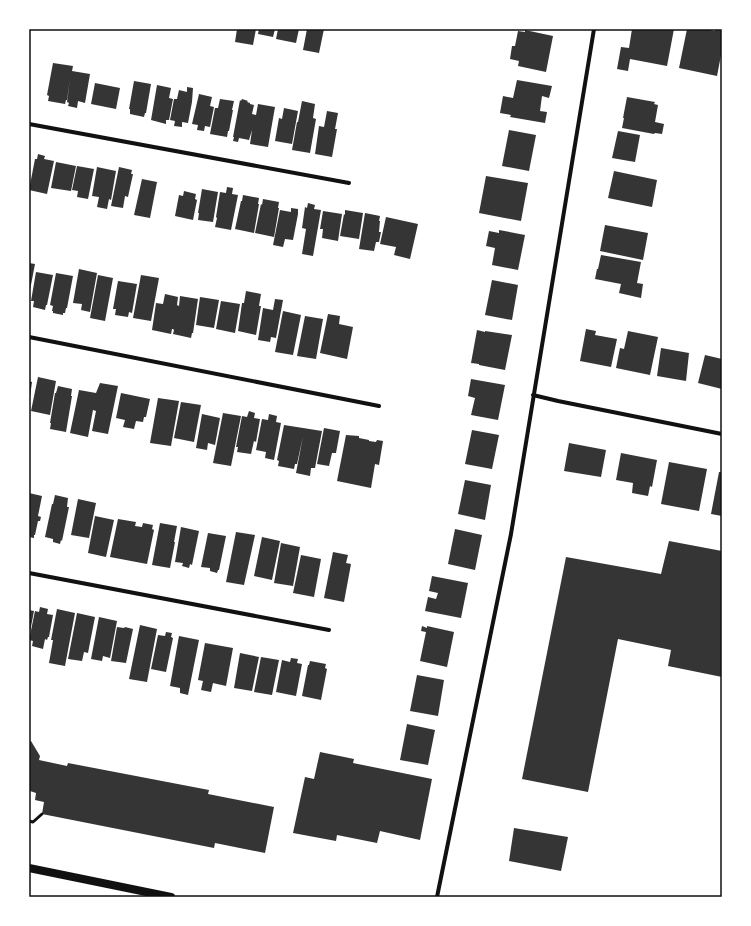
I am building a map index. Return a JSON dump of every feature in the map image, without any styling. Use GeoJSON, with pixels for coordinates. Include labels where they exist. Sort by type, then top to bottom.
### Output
{"type":"FeatureCollection","features":[{"type":"Feature","properties":{"kind":"main road"},"geometry":{"type":"LineString","coordinates":[[29,868],[171,897]]}},
{"type":"Feature","properties":{"kind":"street"},"geometry":{"type":"LineString","coordinates":[[437,897],[511,534],[594,29]]}},
{"type":"Feature","properties":{"kind":"street"},"geometry":{"type":"LineString","coordinates":[[29,124],[349,183]]}},
{"type":"Feature","properties":{"kind":"street"},"geometry":{"type":"LineString","coordinates":[[29,337],[379,406]]}},
{"type":"Feature","properties":{"kind":"street"},"geometry":{"type":"LineString","coordinates":[[533,395],[722,434]]}},
{"type":"Feature","properties":{"kind":"street"},"geometry":{"type":"LineString","coordinates":[[29,574],[329,630]]}},
{"type":"Feature","properties":{"kind":"lane"},"geometry":{"type":"LineString","coordinates":[[29,821],[33,822],[42,814]]}},
{"type":"Feature","properties":{"kind":"building"},"geometry":{"type":"Polygon","coordinates":[[[237,29],[256,29],[253,45],[235,42],[237,29]]]}},
{"type":"Feature","properties":{"kind":"building"},"geometry":{"type":"Polygon","coordinates":[[[259,29],[275,29],[273,37],[258,34],[259,29]]]}},
{"type":"Feature","properties":{"kind":"building"},"geometry":{"type":"Polygon","coordinates":[[[278,29],[299,29],[296,43],[276,39],[278,29]]]}},
{"type":"Feature","properties":{"kind":"building"},"geometry":{"type":"Polygon","coordinates":[[[307,29],[324,29],[319,53],[303,50],[307,29]]]}},
{"type":"Feature","properties":{"kind":"building"},"geometry":{"type":"Polygon","coordinates":[[[632,29],[674,29],[667,66],[630,59],[628,71],[617,69],[621,47],[629,48],[632,29]]]}},
{"type":"Feature","properties":{"kind":"building"},"geometry":{"type":"Polygon","coordinates":[[[687,29],[704,29],[715,31],[715,29],[722,29],[722,50],[717,76],[679,68],[687,29]]]}},
{"type":"Feature","properties":{"kind":"building"},"geometry":{"type":"Polygon","coordinates":[[[525,30],[553,36],[546,72],[518,66],[519,61],[510,59],[512,46],[515,46],[518,31],[525,32],[525,30]]]}},
{"type":"Feature","properties":{"kind":"building"},"geometry":{"type":"Polygon","coordinates":[[[53,63],[73,66],[72,71],[90,74],[85,103],[78,101],[77,108],[68,106],[69,103],[67,102],[70,79],[65,104],[48,101],[49,96],[47,95],[53,63]]]}},
{"type":"Feature","properties":{"kind":"building"},"geometry":{"type":"Polygon","coordinates":[[[517,80],[552,86],[549,98],[542,96],[540,111],[547,112],[545,123],[510,117],[511,115],[500,113],[503,96],[513,98],[517,80]]]}},
{"type":"Feature","properties":{"kind":"building"},"geometry":{"type":"Polygon","coordinates":[[[134,81],[151,84],[144,117],[130,114],[129,109],[134,81]]]}},
{"type":"Feature","properties":{"kind":"building"},"geometry":{"type":"Polygon","coordinates":[[[95,83],[120,88],[116,109],[91,104],[95,83]]]}},
{"type":"Feature","properties":{"kind":"building"},"geometry":{"type":"Polygon","coordinates":[[[157,85],[171,88],[169,98],[173,99],[169,120],[166,120],[166,124],[151,120],[157,85]]]}},
{"type":"Feature","properties":{"kind":"building"},"geometry":{"type":"Polygon","coordinates":[[[187,87],[193,88],[188,123],[182,122],[182,127],[174,126],[175,121],[170,120],[174,99],[177,99],[179,90],[187,92],[187,87]]]}},
{"type":"Feature","properties":{"kind":"building"},"geometry":{"type":"Polygon","coordinates":[[[199,94],[212,97],[210,106],[214,107],[210,127],[205,126],[204,131],[197,130],[198,125],[192,124],[199,94]]]}},
{"type":"Feature","properties":{"kind":"building"},"geometry":{"type":"Polygon","coordinates":[[[627,97],[655,102],[654,104],[658,105],[655,122],[664,124],[662,134],[622,128],[627,97]]]}},
{"type":"Feature","properties":{"kind":"building"},"geometry":{"type":"Polygon","coordinates":[[[220,99],[234,101],[227,137],[210,134],[215,108],[218,108],[220,99]]]}},
{"type":"Feature","properties":{"kind":"building"},"geometry":{"type":"Polygon","coordinates":[[[242,99],[254,105],[252,114],[256,115],[258,104],[275,107],[268,147],[250,144],[252,130],[249,140],[239,138],[238,142],[233,141],[240,100],[241,101],[242,99]]]}},
{"type":"Feature","properties":{"kind":"building"},"geometry":{"type":"Polygon","coordinates":[[[302,101],[315,104],[313,118],[316,119],[310,153],[292,150],[302,101]]]}},
{"type":"Feature","properties":{"kind":"building"},"geometry":{"type":"Polygon","coordinates":[[[284,108],[298,111],[292,144],[275,141],[279,118],[282,119],[284,108]]]}},
{"type":"Feature","properties":{"kind":"building"},"geometry":{"type":"Polygon","coordinates":[[[327,111],[338,113],[332,157],[315,154],[319,126],[324,127],[327,111]]]}},
{"type":"Feature","properties":{"kind":"building"},"geometry":{"type":"Polygon","coordinates":[[[509,130],[536,135],[529,171],[502,166],[509,130]]]}},
{"type":"Feature","properties":{"kind":"building"},"geometry":{"type":"Polygon","coordinates":[[[618,131],[640,135],[635,162],[612,158],[618,131]]]}},
{"type":"Feature","properties":{"kind":"building"},"geometry":{"type":"Polygon","coordinates":[[[38,154],[45,156],[44,159],[54,161],[47,194],[29,190],[35,159],[37,159],[38,154]]]}},
{"type":"Feature","properties":{"kind":"building"},"geometry":{"type":"Polygon","coordinates":[[[56,162],[76,166],[71,191],[51,188],[56,162]]]}},
{"type":"Feature","properties":{"kind":"building"},"geometry":{"type":"Polygon","coordinates":[[[77,166],[94,169],[88,199],[77,197],[78,191],[72,190],[77,166]]]}},
{"type":"Feature","properties":{"kind":"building"},"geometry":{"type":"Polygon","coordinates":[[[97,167],[116,171],[111,200],[109,199],[107,209],[97,207],[99,197],[92,196],[97,167]]]}},
{"type":"Feature","properties":{"kind":"building"},"geometry":{"type":"Polygon","coordinates":[[[119,167],[132,170],[131,174],[133,174],[128,197],[125,196],[123,208],[111,206],[119,167]]]}},
{"type":"Feature","properties":{"kind":"building"},"geometry":{"type":"Polygon","coordinates":[[[614,171],[657,180],[652,207],[608,198],[614,171]]]}},
{"type":"Feature","properties":{"kind":"building"},"geometry":{"type":"Polygon","coordinates":[[[486,176],[528,183],[521,221],[479,213],[486,176]]]}},
{"type":"Feature","properties":{"kind":"building"},"geometry":{"type":"Polygon","coordinates":[[[142,179],[157,182],[150,218],[134,215],[142,179]]]}},
{"type":"Feature","properties":{"kind":"building"},"geometry":{"type":"Polygon","coordinates":[[[227,187],[233,188],[232,194],[238,195],[231,230],[215,227],[220,192],[226,193],[227,187]]]}},
{"type":"Feature","properties":{"kind":"building"},"geometry":{"type":"Polygon","coordinates":[[[202,189],[218,192],[213,222],[198,220],[202,189]]]}},
{"type":"Feature","properties":{"kind":"building"},"geometry":{"type":"Polygon","coordinates":[[[184,191],[196,194],[195,199],[197,200],[193,220],[175,216],[179,195],[183,196],[184,191]]]}},
{"type":"Feature","properties":{"kind":"building"},"geometry":{"type":"Polygon","coordinates":[[[243,195],[259,198],[254,233],[235,229],[243,195]]]}},
{"type":"Feature","properties":{"kind":"building"},"geometry":{"type":"Polygon","coordinates":[[[263,199],[279,202],[274,237],[255,233],[263,199]]]}},
{"type":"Feature","properties":{"kind":"building"},"geometry":{"type":"Polygon","coordinates":[[[308,203],[315,205],[314,209],[321,210],[313,256],[302,254],[306,229],[302,228],[305,207],[307,208],[308,203]]]}},
{"type":"Feature","properties":{"kind":"building"},"geometry":{"type":"Polygon","coordinates":[[[291,208],[298,209],[293,240],[285,239],[283,247],[273,245],[280,210],[291,212],[291,208]]]}},
{"type":"Feature","properties":{"kind":"building"},"geometry":{"type":"Polygon","coordinates":[[[345,210],[363,213],[359,239],[340,236],[345,210]]]}},
{"type":"Feature","properties":{"kind":"building"},"geometry":{"type":"Polygon","coordinates":[[[323,211],[342,214],[338,241],[322,238],[323,229],[320,229],[323,211]]]}},
{"type":"Feature","properties":{"kind":"building"},"geometry":{"type":"Polygon","coordinates":[[[365,213],[380,216],[379,232],[381,232],[379,242],[376,242],[374,251],[359,249],[365,213]]]}},
{"type":"Feature","properties":{"kind":"building"},"geometry":{"type":"Polygon","coordinates":[[[386,217],[418,224],[410,259],[394,255],[396,247],[380,244],[386,217]]]}},
{"type":"Feature","properties":{"kind":"building"},"geometry":{"type":"Polygon","coordinates":[[[605,225],[648,233],[643,260],[600,251],[605,225]]]}},
{"type":"Feature","properties":{"kind":"building"},"geometry":{"type":"Polygon","coordinates":[[[499,230],[525,235],[518,270],[492,265],[495,248],[486,246],[489,231],[499,233],[499,230]]]}},
{"type":"Feature","properties":{"kind":"building"},"geometry":{"type":"Polygon","coordinates":[[[601,255],[641,262],[637,283],[643,284],[641,298],[619,293],[621,284],[595,279],[601,255]]]}},
{"type":"Feature","properties":{"kind":"building"},"geometry":{"type":"Polygon","coordinates":[[[29,263],[35,264],[30,290],[29,290],[29,263]]]}},
{"type":"Feature","properties":{"kind":"building"},"geometry":{"type":"Polygon","coordinates":[[[79,269],[97,273],[90,312],[81,310],[82,304],[73,303],[79,269]]]}},
{"type":"Feature","properties":{"kind":"building"},"geometry":{"type":"Polygon","coordinates":[[[36,272],[53,275],[45,310],[33,307],[34,301],[31,301],[36,272]]]}},
{"type":"Feature","properties":{"kind":"building"},"geometry":{"type":"Polygon","coordinates":[[[56,273],[73,276],[67,308],[63,315],[53,313],[53,306],[50,305],[56,273]]]}},
{"type":"Feature","properties":{"kind":"building"},"geometry":{"type":"Polygon","coordinates":[[[98,275],[113,278],[105,321],[90,318],[98,275]]]}},
{"type":"Feature","properties":{"kind":"building"},"geometry":{"type":"Polygon","coordinates":[[[141,275],[159,278],[151,321],[133,318],[141,275]]]}},
{"type":"Feature","properties":{"kind":"building"},"geometry":{"type":"Polygon","coordinates":[[[492,280],[518,285],[512,320],[485,315],[492,280]]]}},
{"type":"Feature","properties":{"kind":"building"},"geometry":{"type":"Polygon","coordinates":[[[118,281],[137,284],[132,313],[129,312],[128,317],[115,315],[116,309],[113,309],[118,281]]]}},
{"type":"Feature","properties":{"kind":"building"},"geometry":{"type":"Polygon","coordinates":[[[246,291],[261,294],[259,306],[261,306],[256,335],[238,331],[242,303],[244,303],[246,291]]]}},
{"type":"Feature","properties":{"kind":"building"},"geometry":{"type":"Polygon","coordinates":[[[165,294],[178,297],[177,305],[179,306],[180,296],[198,299],[191,338],[173,334],[173,329],[171,334],[152,330],[156,303],[163,304],[165,294]]]}},
{"type":"Feature","properties":{"kind":"building"},"geometry":{"type":"Polygon","coordinates":[[[200,297],[219,300],[214,328],[196,325],[200,297]]]}},
{"type":"Feature","properties":{"kind":"building"},"geometry":{"type":"Polygon","coordinates":[[[275,299],[283,300],[276,338],[271,337],[270,342],[258,340],[263,308],[273,310],[275,299]]]}},
{"type":"Feature","properties":{"kind":"building"},"geometry":{"type":"Polygon","coordinates":[[[221,301],[240,304],[235,333],[216,329],[221,301]]]}},
{"type":"Feature","properties":{"kind":"building"},"geometry":{"type":"Polygon","coordinates":[[[283,311],[301,315],[293,355],[275,352],[283,311]]]}},
{"type":"Feature","properties":{"kind":"building"},"geometry":{"type":"Polygon","coordinates":[[[328,314],[340,316],[339,324],[353,327],[347,359],[320,353],[328,314]]]}},
{"type":"Feature","properties":{"kind":"building"},"geometry":{"type":"Polygon","coordinates":[[[305,316],[323,319],[316,359],[297,356],[305,316]]]}},
{"type":"Feature","properties":{"kind":"building"},"geometry":{"type":"Polygon","coordinates":[[[586,329],[596,331],[595,335],[617,339],[611,367],[580,361],[586,329]]]}},
{"type":"Feature","properties":{"kind":"building"},"geometry":{"type":"Polygon","coordinates":[[[477,330],[512,335],[505,370],[471,363],[477,330]]]}},
{"type":"Feature","properties":{"kind":"building"},"geometry":{"type":"Polygon","coordinates":[[[628,331],[658,337],[650,375],[616,368],[620,348],[624,349],[628,331]]]}},
{"type":"Feature","properties":{"kind":"building"},"geometry":{"type":"Polygon","coordinates":[[[661,348],[689,353],[686,381],[657,376],[661,348]]]}},
{"type":"Feature","properties":{"kind":"building"},"geometry":{"type":"Polygon","coordinates":[[[705,355],[722,359],[722,389],[698,383],[705,355]]]}},
{"type":"Feature","properties":{"kind":"building"},"geometry":{"type":"Polygon","coordinates":[[[38,377],[56,381],[50,415],[31,411],[38,377]]]}},
{"type":"Feature","properties":{"kind":"building"},"geometry":{"type":"Polygon","coordinates":[[[471,379],[505,385],[498,420],[471,415],[475,398],[468,396],[471,379]]]}},
{"type":"Feature","properties":{"kind":"building"},"geometry":{"type":"Polygon","coordinates":[[[29,381],[32,382],[30,397],[29,397],[29,381]]]}},
{"type":"Feature","properties":{"kind":"building"},"geometry":{"type":"Polygon","coordinates":[[[100,383],[118,386],[108,434],[92,431],[96,411],[93,410],[88,437],[70,433],[79,390],[96,393],[100,383]]]}},
{"type":"Feature","properties":{"kind":"building"},"geometry":{"type":"Polygon","coordinates":[[[58,386],[72,389],[66,432],[50,429],[55,393],[58,386]]]}},
{"type":"Feature","properties":{"kind":"building"},"geometry":{"type":"Polygon","coordinates":[[[121,393],[150,399],[146,417],[144,417],[143,422],[136,421],[134,429],[123,427],[125,420],[116,418],[121,393]]]}},
{"type":"Feature","properties":{"kind":"building"},"geometry":{"type":"Polygon","coordinates":[[[158,398],[179,401],[171,446],[150,443],[158,398]]]}},
{"type":"Feature","properties":{"kind":"building"},"geometry":{"type":"Polygon","coordinates":[[[181,402],[201,405],[194,442],[174,438],[181,402]]]}},
{"type":"Feature","properties":{"kind":"building"},"geometry":{"type":"Polygon","coordinates":[[[249,411],[255,413],[254,418],[260,419],[256,442],[254,441],[251,454],[237,452],[238,447],[236,447],[242,416],[247,417],[249,411]]]}},
{"type":"Feature","properties":{"kind":"building"},"geometry":{"type":"Polygon","coordinates":[[[223,413],[241,416],[231,466],[213,463],[223,413]]]}},
{"type":"Feature","properties":{"kind":"building"},"geometry":{"type":"Polygon","coordinates":[[[202,414],[220,418],[215,445],[208,443],[207,450],[196,448],[202,414]]]}},
{"type":"Feature","properties":{"kind":"building"},"geometry":{"type":"Polygon","coordinates":[[[269,414],[277,416],[276,422],[281,423],[274,460],[265,458],[266,452],[256,450],[262,419],[268,420],[269,414]]]}},
{"type":"Feature","properties":{"kind":"building"},"geometry":{"type":"Polygon","coordinates":[[[284,425],[322,431],[315,468],[311,468],[310,476],[296,473],[303,436],[297,464],[295,464],[294,469],[278,466],[279,461],[277,460],[284,425]]]}},
{"type":"Feature","properties":{"kind":"building"},"geometry":{"type":"Polygon","coordinates":[[[324,428],[340,431],[336,453],[332,453],[329,466],[317,464],[324,428]]]}},
{"type":"Feature","properties":{"kind":"building"},"geometry":{"type":"Polygon","coordinates":[[[472,430],[499,435],[492,469],[465,464],[472,430]]]}},
{"type":"Feature","properties":{"kind":"building"},"geometry":{"type":"Polygon","coordinates":[[[346,435],[359,436],[359,438],[369,441],[383,441],[379,465],[375,464],[371,488],[337,481],[346,435]]]}},
{"type":"Feature","properties":{"kind":"building"},"geometry":{"type":"Polygon","coordinates":[[[569,443],[606,450],[601,477],[564,471],[569,443]]]}},
{"type":"Feature","properties":{"kind":"building"},"geometry":{"type":"Polygon","coordinates":[[[621,453],[657,460],[652,487],[650,486],[648,496],[632,493],[633,483],[616,480],[621,453]]]}},
{"type":"Feature","properties":{"kind":"building"},"geometry":{"type":"Polygon","coordinates":[[[669,462],[707,469],[699,511],[661,504],[669,462]]]}},
{"type":"Feature","properties":{"kind":"building"},"geometry":{"type":"Polygon","coordinates":[[[719,472],[722,472],[722,516],[711,514],[719,472]]]}},
{"type":"Feature","properties":{"kind":"building"},"geometry":{"type":"Polygon","coordinates":[[[465,480],[491,485],[485,520],[458,514],[465,480]]]}},
{"type":"Feature","properties":{"kind":"building"},"geometry":{"type":"Polygon","coordinates":[[[29,493],[42,496],[38,516],[41,517],[40,521],[38,521],[34,538],[29,537],[29,493]]]}},
{"type":"Feature","properties":{"kind":"building"},"geometry":{"type":"Polygon","coordinates":[[[55,495],[68,498],[67,507],[69,507],[62,541],[61,540],[60,544],[53,542],[53,539],[45,537],[55,495]]]}},
{"type":"Feature","properties":{"kind":"building"},"geometry":{"type":"Polygon","coordinates":[[[78,499],[96,503],[89,538],[71,535],[78,499]]]}},
{"type":"Feature","properties":{"kind":"building"},"geometry":{"type":"Polygon","coordinates":[[[95,516],[114,520],[106,557],[88,553],[95,516]]]}},
{"type":"Feature","properties":{"kind":"building"},"geometry":{"type":"Polygon","coordinates":[[[118,519],[136,522],[135,526],[142,527],[143,523],[153,525],[152,529],[154,530],[147,564],[110,557],[118,519]]]}},
{"type":"Feature","properties":{"kind":"building"},"geometry":{"type":"Polygon","coordinates":[[[160,523],[177,526],[170,568],[152,565],[160,523]]]}},
{"type":"Feature","properties":{"kind":"building"},"geometry":{"type":"Polygon","coordinates":[[[181,527],[199,531],[192,565],[190,564],[189,568],[182,566],[183,563],[175,562],[181,527]]]}},
{"type":"Feature","properties":{"kind":"building"},"geometry":{"type":"Polygon","coordinates":[[[455,529],[482,535],[475,570],[448,564],[455,529]]]}},
{"type":"Feature","properties":{"kind":"building"},"geometry":{"type":"Polygon","coordinates":[[[236,532],[255,535],[244,585],[226,582],[236,532]]]}},
{"type":"Feature","properties":{"kind":"building"},"geometry":{"type":"Polygon","coordinates":[[[208,533],[226,536],[219,570],[217,573],[210,571],[210,568],[201,567],[208,533]]]}},
{"type":"Feature","properties":{"kind":"building"},"geometry":{"type":"Polygon","coordinates":[[[262,537],[280,541],[272,580],[254,576],[262,537]]]}},
{"type":"Feature","properties":{"kind":"building"},"geometry":{"type":"Polygon","coordinates":[[[669,541],[722,551],[722,677],[668,666],[671,650],[618,639],[588,792],[522,779],[566,557],[661,574],[669,541]]]}},
{"type":"Feature","properties":{"kind":"building"},"geometry":{"type":"Polygon","coordinates":[[[281,543],[300,547],[293,586],[274,583],[281,543]]]}},
{"type":"Feature","properties":{"kind":"building"},"geometry":{"type":"Polygon","coordinates":[[[333,552],[348,555],[346,563],[351,564],[344,602],[324,598],[333,552]]]}},
{"type":"Feature","properties":{"kind":"building"},"geometry":{"type":"Polygon","coordinates":[[[301,555],[321,559],[314,597],[293,593],[301,555]]]}},
{"type":"Feature","properties":{"kind":"building"},"geometry":{"type":"Polygon","coordinates":[[[432,576],[468,583],[461,618],[425,611],[428,597],[436,599],[438,593],[429,591],[432,576]]]}},
{"type":"Feature","properties":{"kind":"building"},"geometry":{"type":"Polygon","coordinates":[[[40,607],[48,609],[47,614],[53,615],[49,637],[47,640],[45,639],[43,649],[32,646],[33,641],[29,640],[35,611],[39,612],[40,607]]]}},
{"type":"Feature","properties":{"kind":"building"},"geometry":{"type":"Polygon","coordinates":[[[57,609],[75,613],[65,666],[49,663],[53,640],[51,640],[57,609]]]}},
{"type":"Feature","properties":{"kind":"building"},"geometry":{"type":"Polygon","coordinates":[[[29,610],[34,611],[30,632],[29,632],[29,610]]]}},
{"type":"Feature","properties":{"kind":"building"},"geometry":{"type":"Polygon","coordinates":[[[77,613],[95,617],[88,653],[84,652],[82,661],[68,659],[77,613]]]}},
{"type":"Feature","properties":{"kind":"building"},"geometry":{"type":"Polygon","coordinates":[[[99,617],[117,621],[110,658],[103,656],[102,661],[91,659],[99,617]]]}},
{"type":"Feature","properties":{"kind":"building"},"geometry":{"type":"Polygon","coordinates":[[[140,625],[157,629],[147,682],[129,679],[140,625]]]}},
{"type":"Feature","properties":{"kind":"building"},"geometry":{"type":"Polygon","coordinates":[[[422,626],[454,632],[447,667],[420,661],[426,632],[421,631],[422,626]]]}},
{"type":"Feature","properties":{"kind":"building"},"geometry":{"type":"Polygon","coordinates":[[[117,627],[133,629],[126,663],[111,661],[117,627]]]}},
{"type":"Feature","properties":{"kind":"building"},"geometry":{"type":"Polygon","coordinates":[[[166,632],[172,633],[171,637],[173,638],[166,672],[151,669],[158,635],[165,636],[166,632]]]}},
{"type":"Feature","properties":{"kind":"building"},"geometry":{"type":"Polygon","coordinates":[[[179,636],[199,640],[188,695],[180,693],[180,688],[170,686],[179,636]]]}},
{"type":"Feature","properties":{"kind":"building"},"geometry":{"type":"Polygon","coordinates":[[[205,643],[233,648],[226,686],[213,683],[211,692],[201,690],[203,681],[198,680],[205,643]]]}},
{"type":"Feature","properties":{"kind":"building"},"geometry":{"type":"Polygon","coordinates":[[[240,653],[259,657],[252,691],[234,688],[240,653]]]}},
{"type":"Feature","properties":{"kind":"building"},"geometry":{"type":"Polygon","coordinates":[[[261,657],[279,660],[272,695],[254,692],[261,657]]]}},
{"type":"Feature","properties":{"kind":"building"},"geometry":{"type":"Polygon","coordinates":[[[291,658],[298,659],[297,663],[302,664],[296,696],[276,692],[282,660],[290,662],[291,658]]]}},
{"type":"Feature","properties":{"kind":"building"},"geometry":{"type":"Polygon","coordinates":[[[310,661],[326,664],[325,668],[327,669],[321,700],[302,696],[310,661]]]}},
{"type":"Feature","properties":{"kind":"building"},"geometry":{"type":"Polygon","coordinates":[[[417,675],[444,680],[438,716],[410,711],[417,675]]]}},
{"type":"Feature","properties":{"kind":"building"},"geometry":{"type":"Polygon","coordinates":[[[407,724],[435,730],[428,765],[400,760],[407,724]]]}},
{"type":"Feature","properties":{"kind":"building"},"geometry":{"type":"Polygon","coordinates":[[[31,741],[40,756],[39,760],[67,766],[68,763],[209,790],[208,794],[274,807],[265,853],[215,843],[214,848],[42,814],[44,802],[35,800],[36,793],[30,791],[29,787],[29,742],[31,741]]]}},
{"type":"Feature","properties":{"kind":"building"},"geometry":{"type":"Polygon","coordinates":[[[320,752],[354,759],[353,763],[432,779],[420,840],[380,831],[377,843],[337,835],[336,841],[293,833],[305,777],[314,779],[320,752]]]}},
{"type":"Feature","properties":{"kind":"building"},"geometry":{"type":"Polygon","coordinates":[[[514,828],[568,837],[561,871],[509,861],[514,828]]]}}]}
